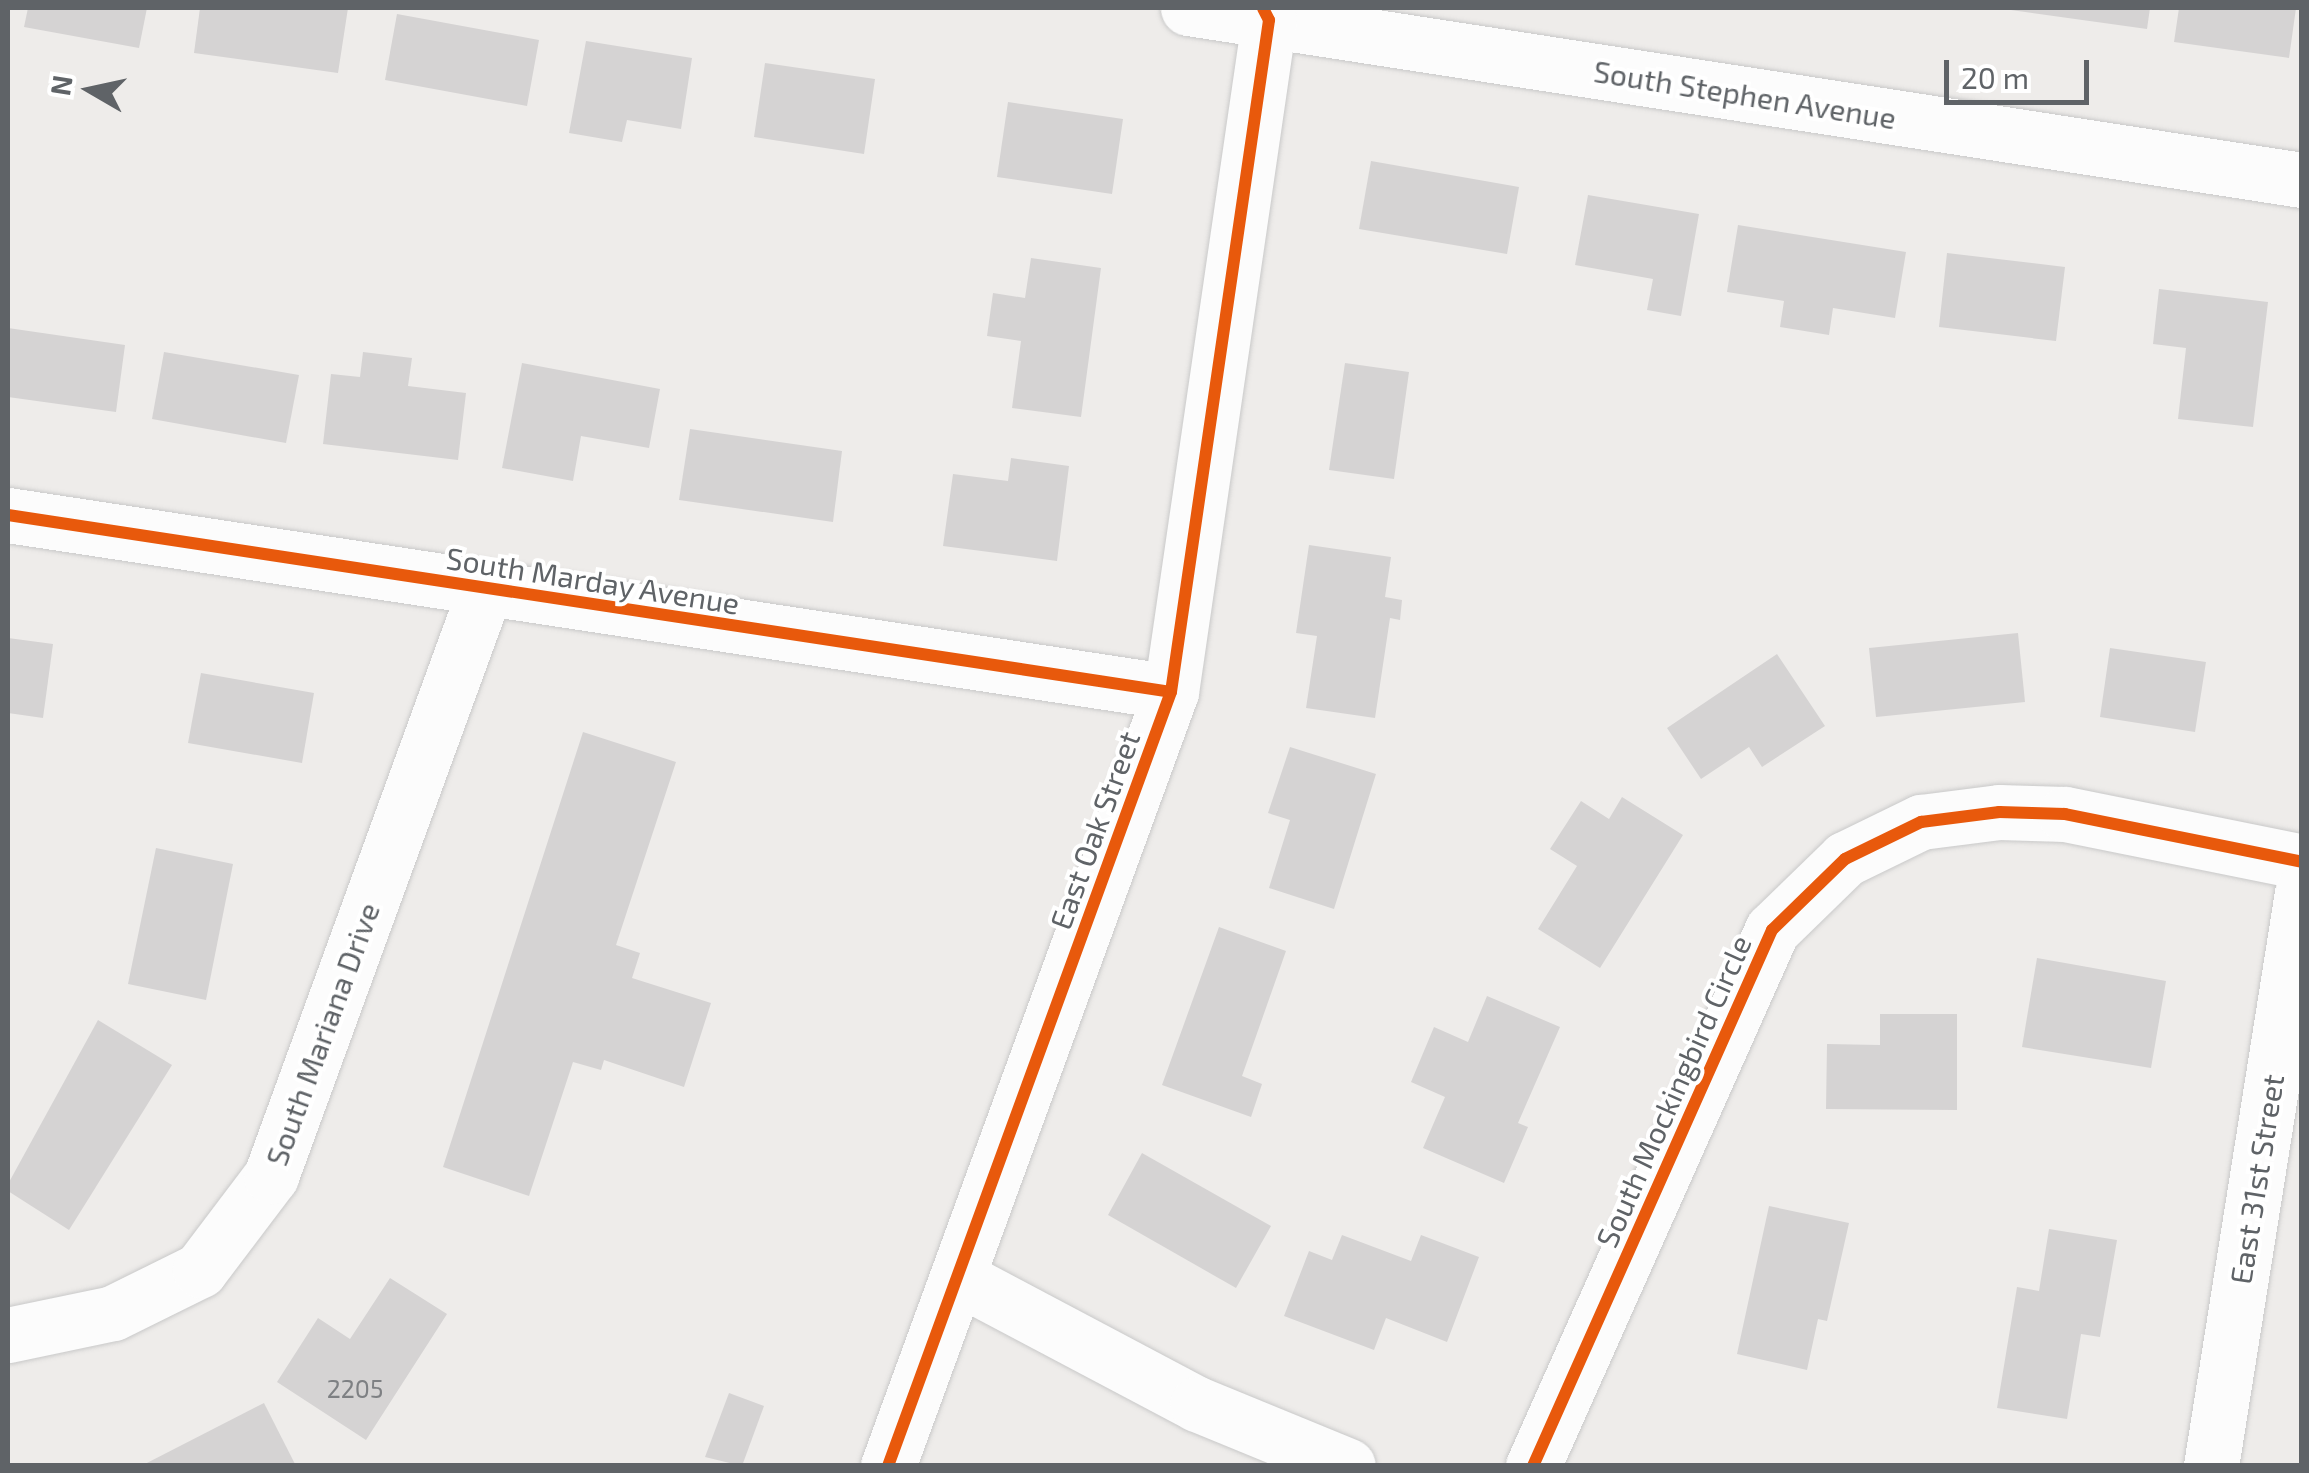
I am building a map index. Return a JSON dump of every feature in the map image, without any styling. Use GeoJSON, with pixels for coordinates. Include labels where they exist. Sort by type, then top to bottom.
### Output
{"type":"FeatureCollection","features":[{"type":"Feature","properties":{"kind":"street","name":"South Stephen Avenue"},"geometry":{"type":"LineString","coordinates":[[1188,8],[1266,14],[2302,180]]}},
{"type":"Feature","properties":{"kind":"street","name":"East Oak Street"},"geometry":{"type":"LineString","coordinates":[[888,1466],[1170,692],[1266,14]]}},
{"type":"Feature","properties":{"kind":"street","name":"South Marday Avenue"},"geometry":{"type":"LineString","coordinates":[[8,516],[1170,692]]}},
{"type":"Feature","properties":{"kind":"street","name":"South Mariana Drive"},"geometry":{"type":"LineString","coordinates":[[8,1335],[113,1313],[200,1270],[271,1176],[485,590]]}},
{"type":"Feature","properties":{"kind":"street","name":"South Mockingbird Circle"},"geometry":{"type":"LineString","coordinates":[[1533,1466],[1772,930],[1844,860],[1921,822],[1999,812],[2064,814],[2302,862]]}},
{"type":"Feature","properties":{"kind":"street","name":"East 31st Street"},"geometry":{"type":"LineString","coordinates":[[2212,1466],[2302,893]]}},
{"type":"Feature","properties":{"kind":"street"},"geometry":{"type":"LineString","coordinates":[[959,1278],[1197,1404],[1348,1466]]}},
{"type":"Feature","properties":{"kind":"building"},"geometry":{"type":"Polygon","coordinates":[[[28,8],[147,8],[139,48],[24,27],[28,8]]]}},
{"type":"Feature","properties":{"kind":"building"},"geometry":{"type":"Polygon","coordinates":[[[200,8],[348,8],[338,73],[194,53],[200,8]]]}},
{"type":"Feature","properties":{"kind":"building"},"geometry":{"type":"Polygon","coordinates":[[[1997,8],[2150,8],[2147,29],[1997,8]]]}},
{"type":"Feature","properties":{"kind":"building"},"geometry":{"type":"Polygon","coordinates":[[[2179,8],[2296,8],[2289,58],[2174,42],[2179,8]]]}},
{"type":"Feature","properties":{"kind":"building"},"geometry":{"type":"Polygon","coordinates":[[[397,14],[539,40],[527,106],[385,80],[397,14]]]}},
{"type":"Feature","properties":{"kind":"building"},"geometry":{"type":"Polygon","coordinates":[[[586,41],[692,58],[681,129],[627,120],[622,142],[569,133],[586,41]]]}},
{"type":"Feature","properties":{"kind":"building"},"geometry":{"type":"Polygon","coordinates":[[[765,63],[875,79],[864,154],[754,137],[765,63]]]}},
{"type":"Feature","properties":{"kind":"building"},"geometry":{"type":"Polygon","coordinates":[[[1008,102],[1123,119],[1112,194],[997,177],[1008,102]]]}},
{"type":"Feature","properties":{"kind":"building"},"geometry":{"type":"Polygon","coordinates":[[[1371,161],[1519,187],[1507,254],[1359,229],[1371,161]]]}},
{"type":"Feature","properties":{"kind":"building"},"geometry":{"type":"Polygon","coordinates":[[[1588,195],[1699,214],[1681,316],[1647,310],[1653,279],[1575,265],[1588,195]]]}},
{"type":"Feature","properties":{"kind":"building"},"geometry":{"type":"Polygon","coordinates":[[[1738,225],[1906,252],[1895,318],[1833,308],[1829,335],[1780,327],[1784,301],[1727,292],[1738,225]]]}},
{"type":"Feature","properties":{"kind":"building"},"geometry":{"type":"Polygon","coordinates":[[[1947,253],[2065,267],[2056,341],[1939,327],[1947,253]]]}},
{"type":"Feature","properties":{"kind":"building"},"geometry":{"type":"Polygon","coordinates":[[[1031,258],[1101,268],[1081,417],[1012,408],[1021,341],[987,336],[993,293],[1025,298],[1031,258]]]}},
{"type":"Feature","properties":{"kind":"building"},"geometry":{"type":"Polygon","coordinates":[[[2159,289],[2268,302],[2253,427],[2178,419],[2186,348],[2153,344],[2159,289]]]}},
{"type":"Feature","properties":{"kind":"building"},"geometry":{"type":"Polygon","coordinates":[[[8,328],[125,345],[116,412],[8,397],[8,328]]]}},
{"type":"Feature","properties":{"kind":"building"},"geometry":{"type":"Polygon","coordinates":[[[164,352],[299,375],[286,443],[152,419],[164,352]]]}},
{"type":"Feature","properties":{"kind":"building"},"geometry":{"type":"Polygon","coordinates":[[[363,352],[412,358],[408,386],[466,393],[458,460],[323,444],[331,374],[360,377],[363,352]]]}},
{"type":"Feature","properties":{"kind":"building"},"geometry":{"type":"Polygon","coordinates":[[[522,363],[660,389],[649,448],[581,436],[573,481],[502,468],[522,363]]]}},
{"type":"Feature","properties":{"kind":"building"},"geometry":{"type":"Polygon","coordinates":[[[1345,363],[1409,372],[1394,479],[1329,470],[1345,363]]]}},
{"type":"Feature","properties":{"kind":"building"},"geometry":{"type":"Polygon","coordinates":[[[690,429],[842,451],[833,522],[679,500],[690,429]]]}},
{"type":"Feature","properties":{"kind":"building"},"geometry":{"type":"Polygon","coordinates":[[[1011,458],[1069,466],[1057,561],[943,546],[953,474],[1008,481],[1011,458]]]}},
{"type":"Feature","properties":{"kind":"building"},"geometry":{"type":"Polygon","coordinates":[[[1309,545],[1391,557],[1385,597],[1402,600],[1400,620],[1390,618],[1375,718],[1306,708],[1317,636],[1296,633],[1309,545]]]}},
{"type":"Feature","properties":{"kind":"building"},"geometry":{"type":"Polygon","coordinates":[[[2018,633],[2025,702],[1876,717],[1869,648],[2018,633]]]}},
{"type":"Feature","properties":{"kind":"building"},"geometry":{"type":"Polygon","coordinates":[[[8,638],[53,644],[43,718],[8,713],[8,638]]]}},
{"type":"Feature","properties":{"kind":"building"},"geometry":{"type":"Polygon","coordinates":[[[2110,648],[2206,662],[2195,732],[2100,717],[2110,648]]]}},
{"type":"Feature","properties":{"kind":"building"},"geometry":{"type":"Polygon","coordinates":[[[1777,654],[1825,726],[1762,767],[1749,747],[1701,779],[1667,728],[1777,654]]]}},
{"type":"Feature","properties":{"kind":"building"},"geometry":{"type":"Polygon","coordinates":[[[201,673],[314,693],[302,763],[188,743],[201,673]]]}},
{"type":"Feature","properties":{"kind":"building"},"geometry":{"type":"Polygon","coordinates":[[[583,732],[676,762],[616,945],[640,953],[632,978],[711,1003],[684,1087],[604,1060],[601,1070],[573,1062],[529,1196],[443,1167],[583,732]]]}},
{"type":"Feature","properties":{"kind":"building"},"geometry":{"type":"Polygon","coordinates":[[[1290,747],[1376,774],[1334,909],[1269,888],[1290,820],[1268,813],[1290,747]]]}},
{"type":"Feature","properties":{"kind":"building"},"geometry":{"type":"Polygon","coordinates":[[[1622,797],[1683,835],[1600,968],[1538,929],[1577,866],[1550,849],[1581,801],[1609,819],[1622,797]]]}},
{"type":"Feature","properties":{"kind":"building"},"geometry":{"type":"Polygon","coordinates":[[[156,848],[233,864],[206,1000],[128,984],[156,848]]]}},
{"type":"Feature","properties":{"kind":"building"},"geometry":{"type":"Polygon","coordinates":[[[1219,927],[1286,951],[1242,1076],[1262,1084],[1251,1117],[1162,1085],[1219,927]]]}},
{"type":"Feature","properties":{"kind":"building"},"geometry":{"type":"Polygon","coordinates":[[[2037,958],[2166,981],[2151,1068],[2022,1047],[2037,958]]]}},
{"type":"Feature","properties":{"kind":"building"},"geometry":{"type":"Polygon","coordinates":[[[1487,996],[1560,1027],[1518,1123],[1528,1127],[1504,1183],[1423,1148],[1445,1097],[1411,1082],[1434,1027],[1468,1042],[1487,996]]]}},
{"type":"Feature","properties":{"kind":"building"},"geometry":{"type":"Polygon","coordinates":[[[1880,1014],[1957,1014],[1957,1110],[1826,1109],[1827,1044],[1880,1045],[1880,1014]]]}},
{"type":"Feature","properties":{"kind":"building"},"geometry":{"type":"Polygon","coordinates":[[[98,1020],[172,1065],[69,1230],[8,1191],[8,1184],[98,1020]]]}},
{"type":"Feature","properties":{"kind":"building"},"geometry":{"type":"Polygon","coordinates":[[[1142,1153],[1271,1226],[1236,1288],[1108,1215],[1142,1153]]]}},
{"type":"Feature","properties":{"kind":"building"},"geometry":{"type":"Polygon","coordinates":[[[1769,1206],[1849,1223],[1827,1321],[1818,1319],[1807,1370],[1737,1354],[1769,1206]]]}},
{"type":"Feature","properties":{"kind":"building"},"geometry":{"type":"Polygon","coordinates":[[[2049,1229],[2117,1240],[2100,1337],[2081,1334],[2067,1419],[1997,1408],[2017,1287],[2039,1291],[2049,1229]]]}},
{"type":"Feature","properties":{"kind":"building"},"geometry":{"type":"Polygon","coordinates":[[[1342,1235],[1411,1261],[1421,1235],[1479,1257],[1447,1342],[1386,1318],[1374,1350],[1284,1316],[1309,1251],[1332,1260],[1342,1235]]]}},
{"type":"Feature","properties":{"kind":"building"},"geometry":{"type":"Polygon","coordinates":[[[390,1278],[447,1314],[366,1440],[277,1382],[318,1318],[350,1339],[390,1278]]]}},
{"type":"Feature","properties":{"kind":"building"},"geometry":{"type":"Polygon","coordinates":[[[729,1393],[764,1406],[742,1466],[705,1457],[729,1393]]]}},
{"type":"Feature","properties":{"kind":"building"},"geometry":{"type":"Polygon","coordinates":[[[264,1403],[296,1466],[141,1466],[264,1403]]]}},
{"type":"Feature","properties":{"kind":"cycle path"},"geometry":{"type":"LineString","coordinates":[[888,1466],[1171,692],[1269,20],[1263,8]]}},
{"type":"Feature","properties":{"kind":"cycle path"},"geometry":{"type":"LineString","coordinates":[[8,515],[1171,692]]}},
{"type":"Feature","properties":{"kind":"cycle path"},"geometry":{"type":"LineString","coordinates":[[1533,1466],[1772,930],[1845,859],[1921,822],[1999,812],[2065,814],[2302,862]]}}]}
